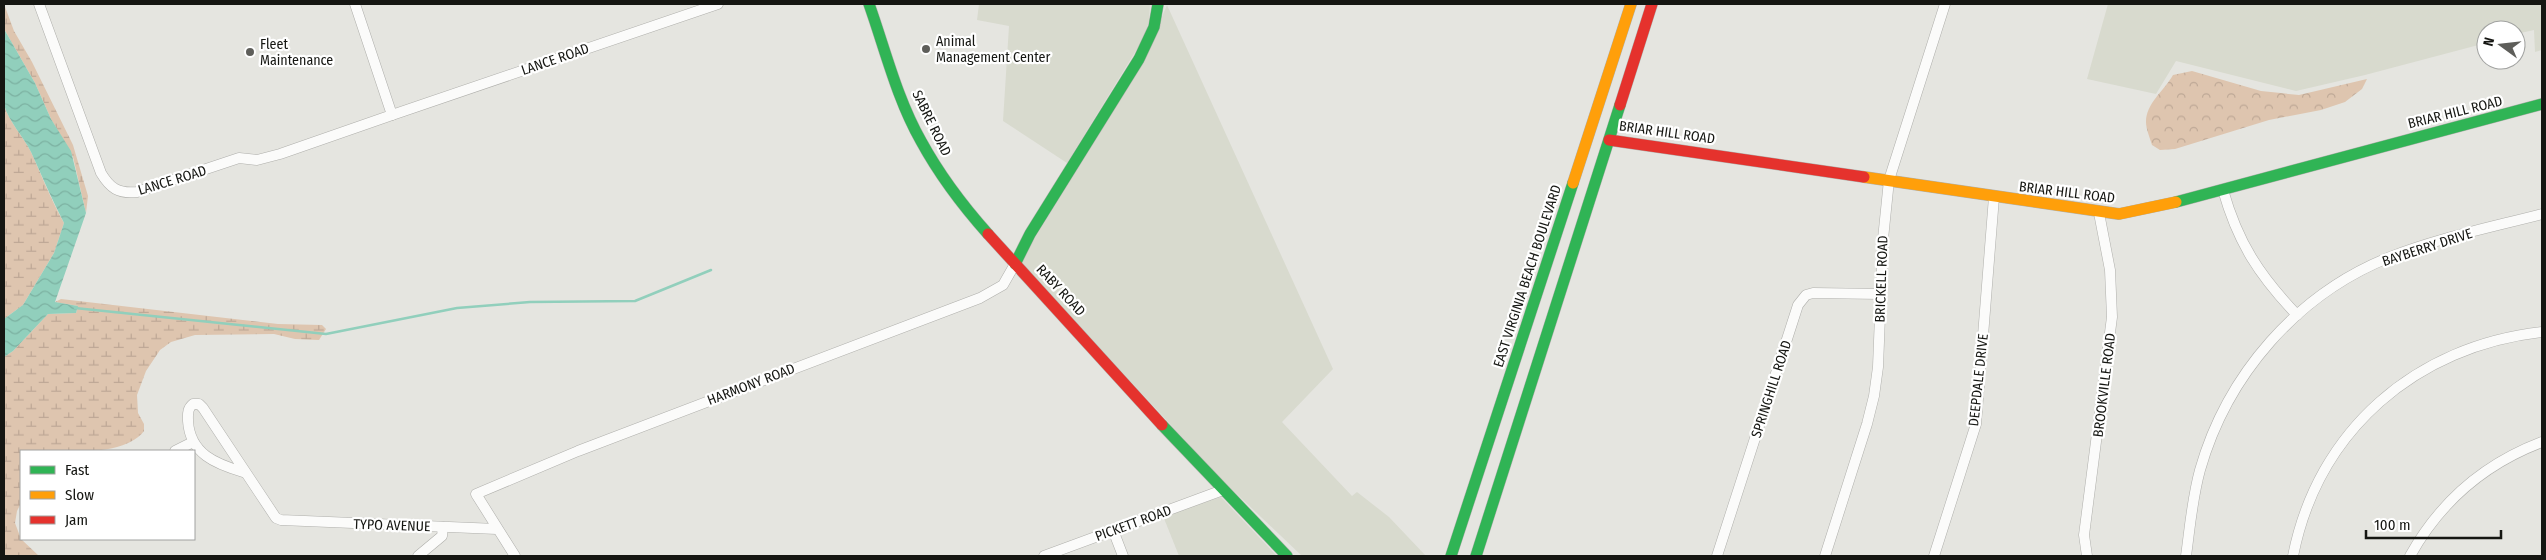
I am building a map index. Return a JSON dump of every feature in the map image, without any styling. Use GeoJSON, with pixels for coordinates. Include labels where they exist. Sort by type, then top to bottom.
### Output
{"type":"FeatureCollection","features":[{"type":"Feature","properties":{"kind":"street","name":"LANCE ROAD"},"geometry":{"type":"LineString","coordinates":[[39,4],[101,173],[113,189],[119,192],[137,192],[239,158],[257,160],[280,154],[718,4]]}},
{"type":"Feature","properties":{"kind":"street"},"geometry":{"type":"LineString","coordinates":[[355,4],[392,115]]}},
{"type":"Feature","properties":{"kind":"street","name":"SABRE ROAD"},"geometry":{"type":"LineString","coordinates":[[869,4],[903,101],[927,152],[968,212],[1016,264]]}},
{"type":"Feature","properties":{"kind":"street","name":"RABY ROAD"},"geometry":{"type":"LineString","coordinates":[[1158,4],[1154,27],[1139,59],[1030,234],[1016,264],[1223,490],[1287,556]]}},
{"type":"Feature","properties":{"kind":"street","name":"EAST VIRGINIA BEACH BOULEVARD"},"geometry":{"type":"LineString","coordinates":[[1451,556],[1631,4]]}},
{"type":"Feature","properties":{"kind":"street"},"geometry":{"type":"LineString","coordinates":[[1476,556],[1652,4]]}},
{"type":"Feature","properties":{"kind":"street","name":"BRICKELL ROAD"},"geometry":{"type":"LineString","coordinates":[[1825,556],[1867,424],[1874,396],[1878,367],[1880,294],[1885,210],[1889,180],[1945,4]]}},
{"type":"Feature","properties":{"kind":"street","name":"BRIAR HILL ROAD"},"geometry":{"type":"LineString","coordinates":[[1608,140],[1889,180],[2099,213],[2135,213],[2542,104]]}},
{"type":"Feature","properties":{"kind":"street"},"geometry":{"type":"LineString","coordinates":[[2222,190],[2246,252],[2275,292],[2297,316]]}},
{"type":"Feature","properties":{"kind":"street","name":"DEEPDALE DRIVE"},"geometry":{"type":"LineString","coordinates":[[1934,556],[1976,424],[1994,198]]}},
{"type":"Feature","properties":{"kind":"street","name":"BROOKVILLE ROAD"},"geometry":{"type":"LineString","coordinates":[[2087,556],[2084,535],[2112,318],[2110,270],[2099,213]]}},
{"type":"Feature","properties":{"kind":"street","name":"BAYBERRY DRIVE"},"geometry":{"type":"LineString","coordinates":[[2186,556],[2194,498],[2200,471],[2221,415],[2234,391],[2261,352],[2297,316],[2339,283],[2389,258],[2415,248],[2542,214]]}},
{"type":"Feature","properties":{"kind":"street","name":"HARMONY ROAD"},"geometry":{"type":"LineString","coordinates":[[497,529],[476,494],[585,448],[980,298],[1002,285],[1016,264]]}},
{"type":"Feature","properties":{"kind":"street","name":"SPRINGHILL ROAD"},"geometry":{"type":"LineString","coordinates":[[1717,556],[1798,304],[1806,295],[1813,292],[1880,294]]}},
{"type":"Feature","properties":{"kind":"street"},"geometry":{"type":"LineString","coordinates":[[2293,556],[2303,517],[2324,470],[2372,408],[2412,377],[2463,349],[2516,335],[2542,332]]}},
{"type":"Feature","properties":{"kind":"street","name":"TYPO AVENUE"},"geometry":{"type":"LineString","coordinates":[[194,442],[188,427],[188,411],[196,403],[203,408],[243,472],[276,518],[341,523],[497,529]]}},
{"type":"Feature","properties":{"kind":"street"},"geometry":{"type":"LineString","coordinates":[[177,450],[194,442],[207,458],[216,464],[243,472]]}},
{"type":"Feature","properties":{"kind":"street"},"geometry":{"type":"LineString","coordinates":[[2410,556],[2438,514],[2466,484],[2500,462],[2542,442]]}},
{"type":"Feature","properties":{"kind":"street","name":"PICKETT ROAD"},"geometry":{"type":"LineString","coordinates":[[1044,556],[1223,490]]}},
{"type":"Feature","properties":{"kind":"street","name":"TYPO AVENUE"},"geometry":{"type":"LineString","coordinates":[[418,556],[442,536],[442,527]]}},
{"type":"Feature","properties":{"kind":"street"},"geometry":{"type":"LineString","coordinates":[[497,529],[515,556]]}},
{"type":"Feature","properties":{"kind":"street"},"geometry":{"type":"LineString","coordinates":[[1113,530],[1123,556]]}},
{"type":"Feature","properties":{"kind":"shaded area"},"geometry":{"type":"Polygon","coordinates":[[[979,4],[1150,4],[1149,21],[1145,36],[1067,163],[1003,121],[1009,26],[977,20],[979,4]]]}},
{"type":"Feature","properties":{"kind":"shaded area"},"geometry":{"type":"Polygon","coordinates":[[[2108,4],[2542,4],[2542,50],[2535,52],[2534,30],[2526,32],[2526,20],[2476,20],[2476,46],[2296,91],[2176,61],[2156,94],[2087,79],[2108,4]]]}},
{"type":"Feature","properties":{"kind":"shaded area"},"geometry":{"type":"Polygon","coordinates":[[[1167,5],[1333,369],[1282,422],[1352,496],[1357,492],[1389,517],[1426,556],[1302,556],[1221,479],[1020,262],[1141,66],[1167,5]]]}},
{"type":"Feature","properties":{"kind":"shaded area"},"geometry":{"type":"Polygon","coordinates":[[[1221,497],[1277,556],[1179,556],[1163,516],[1221,497]]]}},
{"type":"Feature","properties":{"kind":"green space"},"geometry":{"type":"Polygon","coordinates":[[[4,4],[14,31],[32,62],[73,145],[88,196],[86,213],[73,157],[51,119],[35,83],[4,29],[4,4]]]}},
{"type":"Feature","properties":{"kind":"green space"},"geometry":{"type":"Polygon","coordinates":[[[2192,71],[2261,91],[2299,95],[2367,79],[2362,89],[2345,102],[2321,110],[2269,120],[2175,149],[2160,150],[2152,145],[2147,131],[2146,122],[2149,109],[2173,75],[2192,71]]]}},
{"type":"Feature","properties":{"kind":"green space"},"geometry":{"type":"Polygon","coordinates":[[[4,105],[9,117],[28,146],[64,223],[54,253],[23,305],[4,319],[4,105]]]}},
{"type":"Feature","properties":{"kind":"green space"},"geometry":{"type":"Polygon","coordinates":[[[61,299],[278,324],[322,325],[326,329],[319,340],[295,339],[274,334],[195,335],[171,342],[160,350],[146,371],[137,395],[138,413],[144,424],[144,431],[134,440],[105,450],[20,450],[20,505],[15,523],[20,540],[39,556],[4,556],[4,357],[13,351],[48,314],[76,313],[78,306],[55,302],[61,299]]]}},
{"type":"Feature","properties":{"kind":"water"},"geometry":{"type":"Polygon","coordinates":[[[4,29],[35,83],[51,119],[71,151],[86,213],[55,302],[78,306],[76,313],[48,314],[13,351],[4,357],[4,319],[23,305],[54,253],[64,223],[28,146],[9,117],[4,105],[4,29]]]}},
{"type":"Feature","properties":{"kind":"waterway"},"geometry":{"type":"LineString","coordinates":[[75,308],[326,334],[457,308],[530,302],[635,301],[711,270]]}},
{"type":"Feature","properties":{"kind":"traffic: fast"},"geometry":{"type":"LineString","coordinates":[[869,4],[898,91],[913,125],[944,178],[988,234]]}},
{"type":"Feature","properties":{"kind":"traffic: fast"},"geometry":{"type":"LineString","coordinates":[[1015,264],[1030,234],[1139,59],[1154,27],[1158,4]]}},
{"type":"Feature","properties":{"kind":"traffic: fast"},"geometry":{"type":"LineString","coordinates":[[2176,202],[2542,104]]}},
{"type":"Feature","properties":{"kind":"traffic: fast"},"geometry":{"type":"LineString","coordinates":[[1476,556],[1620,105]]}},
{"type":"Feature","properties":{"kind":"traffic: fast"},"geometry":{"type":"LineString","coordinates":[[1451,556],[1573,183]]}},
{"type":"Feature","properties":{"kind":"traffic: fast"},"geometry":{"type":"LineString","coordinates":[[1162,425],[1287,556]]}},
{"type":"Feature","properties":{"kind":"traffic: slow"},"geometry":{"type":"LineString","coordinates":[[1573,183],[1631,4]]}},
{"type":"Feature","properties":{"kind":"traffic: slow"},"geometry":{"type":"LineString","coordinates":[[1864,177],[2119,214],[2176,202]]}},
{"type":"Feature","properties":{"kind":"traffic: jam"},"geometry":{"type":"LineString","coordinates":[[1620,105],[1652,4]]}},
{"type":"Feature","properties":{"kind":"traffic: jam"},"geometry":{"type":"LineString","coordinates":[[1609,140],[1864,177]]}},
{"type":"Feature","properties":{"kind":"traffic: jam"},"geometry":{"type":"LineString","coordinates":[[988,234],[1162,425]]}},
{"type":"Feature","properties":{"kind":"place","name":"Animal Management Center"},"geometry":{"type":"Point","coordinates":[926,49]}},
{"type":"Feature","properties":{"kind":"place","name":"Fleet Maintenance"},"geometry":{"type":"Point","coordinates":[250,52]}}]}
